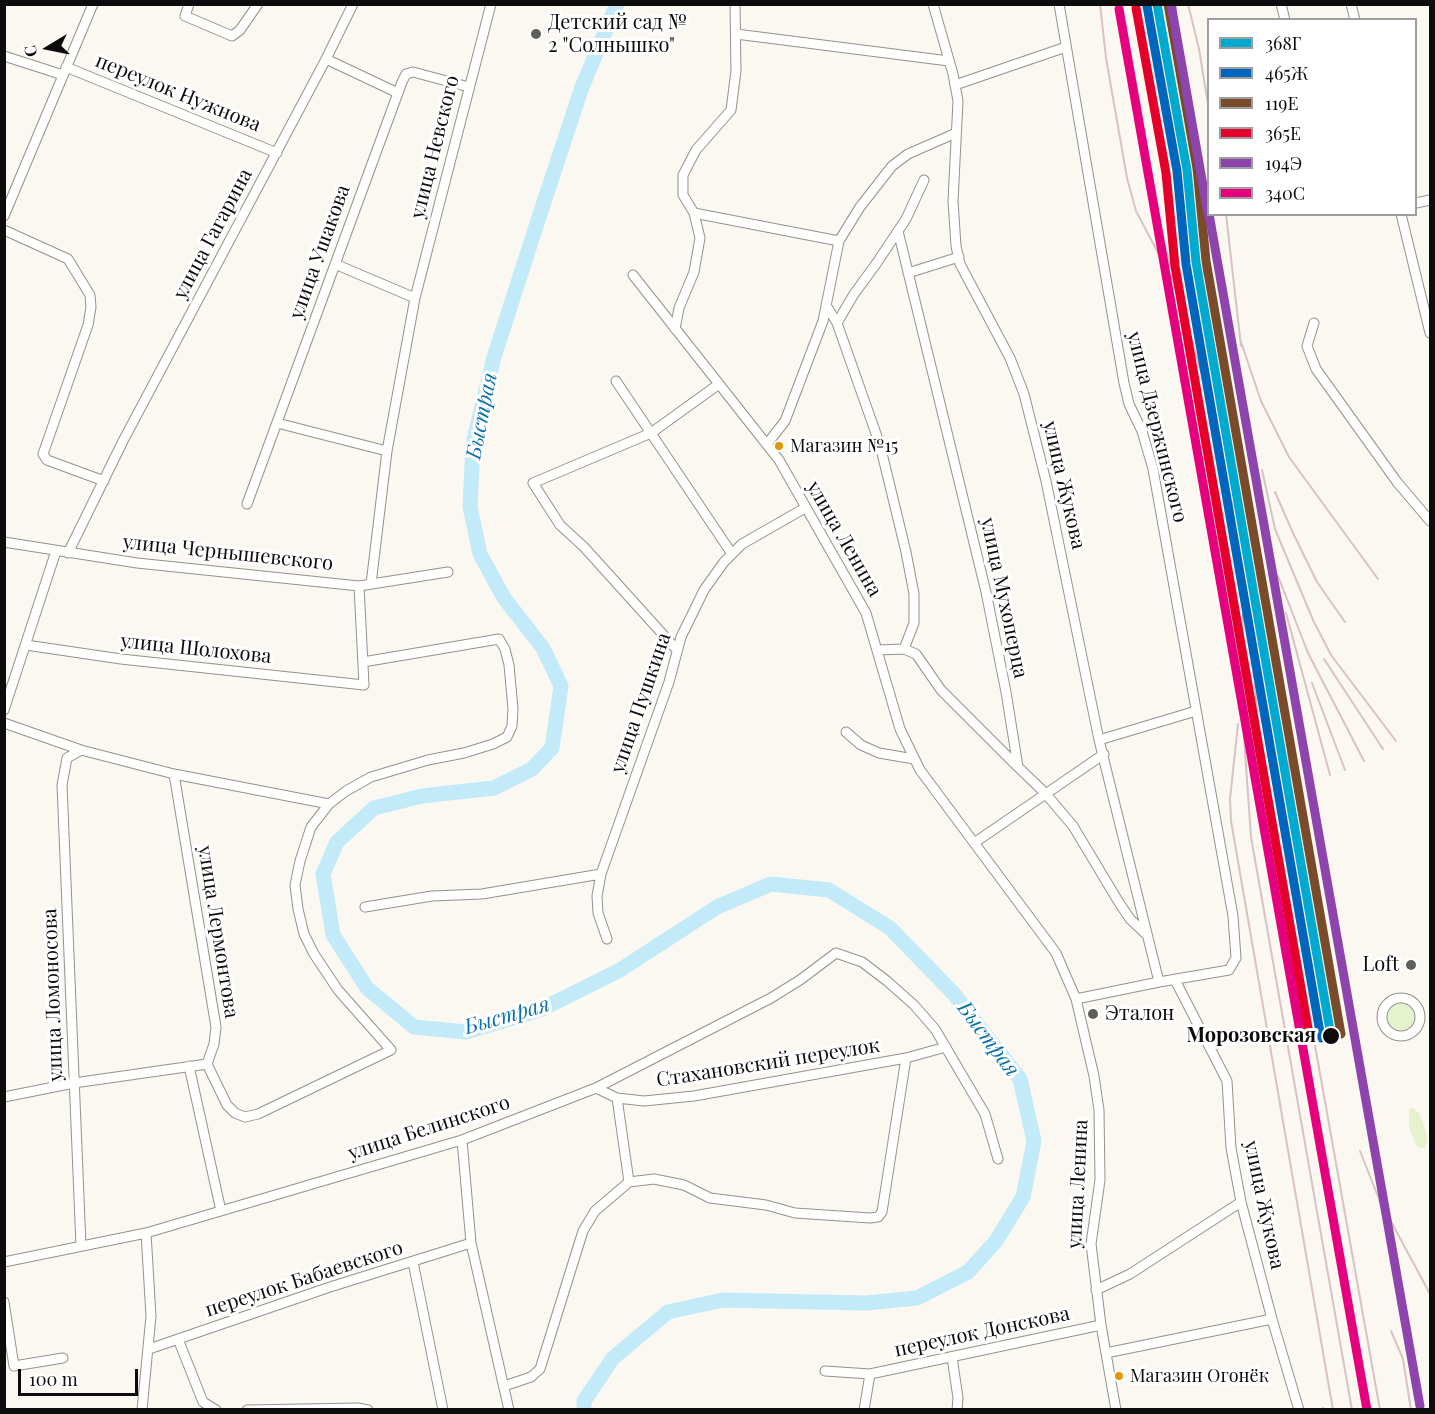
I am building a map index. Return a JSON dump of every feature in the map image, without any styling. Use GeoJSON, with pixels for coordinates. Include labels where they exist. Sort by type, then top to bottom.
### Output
{"type":"FeatureCollection","features":[{"type":"Feature","properties":{"kind":"street"},"geometry":{"type":"LineString","coordinates":[[4,216],[93,4]]}},
{"type":"Feature","properties":{"kind":"street"},"geometry":{"type":"LineString","coordinates":[[189,4],[185,16],[232,36],[240,30],[258,4]]}},
{"type":"Feature","properties":{"kind":"street","name":"улица Гагарина"},"geometry":{"type":"LineString","coordinates":[[68,553],[327,59],[353,4]]}},
{"type":"Feature","properties":{"kind":"street","name":"улица Невского"},"geometry":{"type":"LineString","coordinates":[[371,584],[387,451],[415,298],[491,4]]}},
{"type":"Feature","properties":{"kind":"street"},"geometry":{"type":"LineString","coordinates":[[675,329],[679,308],[694,272],[700,238],[694,213],[683,195],[683,175],[696,150],[731,110],[736,71],[735,4]]}},
{"type":"Feature","properties":{"kind":"street","name":"улица Жукова"},"geometry":{"type":"LineString","coordinates":[[933,4],[958,101],[953,201],[958,257],[972,289],[1010,358],[1024,394],[1046,481],[1099,740],[1159,982]]}},
{"type":"Feature","properties":{"kind":"street","name":"улица Дзержинского"},"geometry":{"type":"LineString","coordinates":[[1059,4],[1124,383],[1129,404],[1142,431],[1153,469],[1233,915],[1236,958],[1229,970],[1175,980]]}},
{"type":"Feature","properties":{"kind":"street"},"geometry":{"type":"LineString","coordinates":[[736,34],[949,61]]}},
{"type":"Feature","properties":{"kind":"street"},"geometry":{"type":"LineString","coordinates":[[955,85],[1066,47]]}},
{"type":"Feature","properties":{"kind":"street","name":"переулок Нужнова"},"geometry":{"type":"LineString","coordinates":[[4,57],[64,71],[277,153]]}},
{"type":"Feature","properties":{"kind":"street"},"geometry":{"type":"LineString","coordinates":[[327,59],[398,93]]}},
{"type":"Feature","properties":{"kind":"street","name":"улица Ушакова"},"geometry":{"type":"LineString","coordinates":[[247,504],[406,74],[413,72],[470,87]]}},
{"type":"Feature","properties":{"kind":"street"},"geometry":{"type":"LineString","coordinates":[[767,444],[785,421],[823,321],[839,241],[860,207],[892,166],[908,154],[956,133]]}},
{"type":"Feature","properties":{"kind":"street"},"geometry":{"type":"LineString","coordinates":[[837,323],[854,294],[906,219],[924,180]]}},
{"type":"Feature","properties":{"kind":"street"},"geometry":{"type":"LineString","coordinates":[[694,213],[839,241]]}},
{"type":"Feature","properties":{"kind":"street"},"geometry":{"type":"LineString","coordinates":[[1402,216],[1431,333]]}},
{"type":"Feature","properties":{"kind":"street"},"geometry":{"type":"LineString","coordinates":[[4,230],[68,259],[90,295],[88,325],[43,454],[46,460],[104,481]]}},
{"type":"Feature","properties":{"kind":"street","name":"улица Мухоперца"},"geometry":{"type":"LineString","coordinates":[[897,231],[986,592],[1018,767]]}},
{"type":"Feature","properties":{"kind":"street"},"geometry":{"type":"LineString","coordinates":[[908,273],[958,257]]}},
{"type":"Feature","properties":{"kind":"street"},"geometry":{"type":"LineString","coordinates":[[335,264],[415,298]]}},
{"type":"Feature","properties":{"kind":"street","name":"улица Ленина"},"geometry":{"type":"LineString","coordinates":[[633,275],[779,460],[866,613],[900,729],[915,759],[932,788],[1056,953],[1076,999],[1094,1076],[1099,1110],[1100,1180],[1091,1244],[1101,1325],[1116,1410]]}},
{"type":"Feature","properties":{"kind":"street"},"geometry":{"type":"LineString","coordinates":[[826,305],[837,323],[880,446],[906,552],[914,594],[914,623],[904,649]]}},
{"type":"Feature","properties":{"kind":"street"},"geometry":{"type":"LineString","coordinates":[[1314,323],[1307,346],[1316,369],[1378,456],[1431,521]]}},
{"type":"Feature","properties":{"kind":"street"},"geometry":{"type":"LineString","coordinates":[[616,381],[732,554]]}},
{"type":"Feature","properties":{"kind":"street"},"geometry":{"type":"LineString","coordinates":[[677,650],[584,547],[560,525],[534,483],[651,433],[719,384]]}},
{"type":"Feature","properties":{"kind":"street"},"geometry":{"type":"LineString","coordinates":[[277,423],[387,451]]}},
{"type":"Feature","properties":{"kind":"street","name":"улица Пушкина"},"geometry":{"type":"LineString","coordinates":[[607,939],[598,913],[597,896],[601,874],[669,682],[681,638],[704,590],[724,562],[742,544],[805,508]]}},
{"type":"Feature","properties":{"kind":"street","name":"улица Чернышевского"},"geometry":{"type":"LineString","coordinates":[[4,542],[137,563],[359,586],[448,572]]}},
{"type":"Feature","properties":{"kind":"street"},"geometry":{"type":"LineString","coordinates":[[4,710],[56,551]]}},
{"type":"Feature","properties":{"kind":"street"},"geometry":{"type":"LineString","coordinates":[[4,1097],[74,1083],[207,1064],[227,1105],[235,1113],[245,1117],[258,1114],[391,1050],[338,990],[314,954],[304,934],[295,885],[311,827],[329,804],[370,777],[428,760],[464,753],[507,737],[512,726],[513,709],[509,665],[505,649],[499,639],[363,662],[359,586]]}},
{"type":"Feature","properties":{"kind":"street","name":"улица Шолохова"},"geometry":{"type":"LineString","coordinates":[[26,645],[121,659],[364,685],[363,662]]}},
{"type":"Feature","properties":{"kind":"street"},"geometry":{"type":"LineString","coordinates":[[877,650],[904,649],[916,654],[941,690],[1045,793],[1073,826],[1130,919],[1147,935]]}},
{"type":"Feature","properties":{"kind":"street"},"geometry":{"type":"LineString","coordinates":[[1099,740],[1196,711]]}},
{"type":"Feature","properties":{"kind":"street"},"geometry":{"type":"LineString","coordinates":[[4,723],[81,750],[174,774],[329,804]]}},
{"type":"Feature","properties":{"kind":"street"},"geometry":{"type":"LineString","coordinates":[[846,732],[861,745],[879,753],[915,759]]}},
{"type":"Feature","properties":{"kind":"street","name":"улица Ломоносова"},"geometry":{"type":"LineString","coordinates":[[81,750],[67,758],[62,785],[81,1246]]}},
{"type":"Feature","properties":{"kind":"street"},"geometry":{"type":"LineString","coordinates":[[974,843],[1104,754]]}},
{"type":"Feature","properties":{"kind":"street","name":"улица Лермонтова"},"geometry":{"type":"LineString","coordinates":[[174,774],[216,1028],[207,1064]]}},
{"type":"Feature","properties":{"kind":"street"},"geometry":{"type":"LineString","coordinates":[[365,907],[432,896],[482,894],[601,874]]}},
{"type":"Feature","properties":{"kind":"street","name":"улица Белинского"},"geometry":{"type":"LineString","coordinates":[[4,1262],[146,1233],[462,1140],[596,1088],[771,998],[836,953],[862,962],[887,981],[914,1005],[935,1029],[946,1047]]}},
{"type":"Feature","properties":{"kind":"street"},"geometry":{"type":"LineString","coordinates":[[1076,999],[1175,980]]}},
{"type":"Feature","properties":{"kind":"street","name":"улица Жукова"},"geometry":{"type":"LineString","coordinates":[[1175,980],[1227,1081],[1231,1148],[1240,1202],[1299,1410]]}},
{"type":"Feature","properties":{"kind":"street"},"geometry":{"type":"LineString","coordinates":[[1397,998],[1407,999],[1415,1004],[1419,1013],[1419,1023],[1413,1031],[1404,1036],[1394,1035],[1386,1029],[1382,1020],[1383,1010],[1388,1002],[1397,998]]}},
{"type":"Feature","properties":{"kind":"street"},"geometry":{"type":"LineString","coordinates":[[1419,1013],[1431,1011]]}},
{"type":"Feature","properties":{"kind":"street"},"geometry":{"type":"LineString","coordinates":[[946,1047],[985,1113],[998,1159]]}},
{"type":"Feature","properties":{"kind":"street","name":"Стахановский переулок"},"geometry":{"type":"LineString","coordinates":[[596,1088],[617,1098],[644,1101],[694,1096],[906,1058],[946,1047]]}},
{"type":"Feature","properties":{"kind":"street"},"geometry":{"type":"LineString","coordinates":[[504,1386],[531,1377],[540,1369],[583,1231],[595,1211],[629,1182],[654,1179],[684,1185],[710,1198],[766,1205],[795,1213],[878,1217],[882,1212],[906,1058]]}},
{"type":"Feature","properties":{"kind":"street"},"geometry":{"type":"LineString","coordinates":[[189,1066],[221,1211]]}},
{"type":"Feature","properties":{"kind":"street"},"geometry":{"type":"LineString","coordinates":[[617,1098],[629,1182]]}},
{"type":"Feature","properties":{"kind":"street"},"geometry":{"type":"LineString","coordinates":[[462,1140],[471,1243],[509,1410]]}},
{"type":"Feature","properties":{"kind":"street"},"geometry":{"type":"LineString","coordinates":[[1096,1290],[1130,1274],[1240,1202]]}},
{"type":"Feature","properties":{"kind":"street"},"geometry":{"type":"LineString","coordinates":[[142,1410],[151,1317],[146,1233]]}},
{"type":"Feature","properties":{"kind":"street","name":"переулок Бабаевского"},"geometry":{"type":"LineString","coordinates":[[149,1349],[330,1287],[471,1243]]}},
{"type":"Feature","properties":{"kind":"street"},"geometry":{"type":"LineString","coordinates":[[413,1262],[443,1410]]}},
{"type":"Feature","properties":{"kind":"street"},"geometry":{"type":"LineString","coordinates":[[4,1302],[14,1366],[63,1358]]}},
{"type":"Feature","properties":{"kind":"street"},"geometry":{"type":"LineString","coordinates":[[1106,1353],[1272,1319]]}},
{"type":"Feature","properties":{"kind":"street","name":"переулок Донскова"},"geometry":{"type":"LineString","coordinates":[[825,1371],[870,1374],[1101,1325]]}},
{"type":"Feature","properties":{"kind":"street"},"geometry":{"type":"LineString","coordinates":[[178,1339],[203,1402],[216,1410]]}},
{"type":"Feature","properties":{"kind":"street"},"geometry":{"type":"LineString","coordinates":[[952,1357],[958,1398],[957,1410]]}},
{"type":"Feature","properties":{"kind":"street"},"geometry":{"type":"LineString","coordinates":[[864,1410],[870,1374]]}},
{"type":"Feature","properties":{"kind":"street"},"geometry":{"type":"LineString","coordinates":[[247,1410],[358,1408],[368,1410]]}},
{"type":"Feature","properties":{"kind":"green space"},"geometry":{"type":"Polygon","coordinates":[[[1401,1003],[1411,1007],[1415,1017],[1411,1027],[1401,1031],[1391,1027],[1387,1017],[1391,1007],[1401,1003]]]}},
{"type":"Feature","properties":{"kind":"green space"},"geometry":{"type":"Polygon","coordinates":[[[1413,1108],[1419,1113],[1423,1122],[1428,1139],[1425,1148],[1416,1145],[1409,1127],[1409,1109],[1413,1108]]]}},
{"type":"Feature","properties":{"kind":"waterway","name":"Быстрая"},"geometry":{"type":"LineString","coordinates":[[584,1410],[584,1401],[613,1358],[668,1312],[723,1300],[866,1303],[917,1298],[968,1272],[996,1241],[1023,1197],[1034,1141],[1020,1079],[954,994],[890,928],[829,890],[771,884],[717,907],[620,970],[542,1009],[466,1032],[414,1027],[367,988],[333,935],[323,874],[337,842],[374,808],[422,796],[494,788],[532,769],[552,748],[561,686],[543,648],[504,598],[480,554],[470,507],[473,444],[494,357],[541,211],[582,87],[617,4]]}},
{"type":"Feature","properties":{"kind":"railway"},"geometry":{"type":"LineString","coordinates":[[1100,4],[1106,58],[1127,178],[1136,211],[1175,285]]}},
{"type":"Feature","properties":{"kind":"railway"},"geometry":{"type":"LineString","coordinates":[[1116,4],[1126,54]]}},
{"type":"Feature","properties":{"kind":"railway"},"geometry":{"type":"LineString","coordinates":[[1176,4],[1178,69],[1200,212],[1204,275]]}},
{"type":"Feature","properties":{"kind":"railway"},"geometry":{"type":"LineString","coordinates":[[1188,4],[1199,49],[1207,98]]}},
{"type":"Feature","properties":{"kind":"railway"},"geometry":{"type":"LineString","coordinates":[[1226,216],[1241,346]]}},
{"type":"Feature","properties":{"kind":"railway"},"geometry":{"type":"LineString","coordinates":[[1161,232],[1202,376]]}},
{"type":"Feature","properties":{"kind":"railway"},"geometry":{"type":"LineString","coordinates":[[1240,339],[1261,401],[1289,457],[1378,579]]}},
{"type":"Feature","properties":{"kind":"railway"},"geometry":{"type":"LineString","coordinates":[[1262,470],[1275,529],[1313,620],[1331,655],[1396,741]]}},
{"type":"Feature","properties":{"kind":"railway"},"geometry":{"type":"LineString","coordinates":[[1275,492],[1317,582],[1345,622]]}},
{"type":"Feature","properties":{"kind":"railway"},"geometry":{"type":"LineString","coordinates":[[1232,502],[1243,608],[1241,694],[1251,837],[1352,1410]]}},
{"type":"Feature","properties":{"kind":"railway"},"geometry":{"type":"LineString","coordinates":[[1278,576],[1308,653],[1364,761]]}},
{"type":"Feature","properties":{"kind":"railway"},"geometry":{"type":"LineString","coordinates":[[1286,613],[1330,775]]}},
{"type":"Feature","properties":{"kind":"railway"},"geometry":{"type":"LineString","coordinates":[[1250,620],[1258,723],[1270,805],[1285,877],[1380,1410]]}},
{"type":"Feature","properties":{"kind":"railway"},"geometry":{"type":"LineString","coordinates":[[1324,659],[1383,749]]}},
{"type":"Feature","properties":{"kind":"railway"},"geometry":{"type":"LineString","coordinates":[[1312,683],[1345,770]]}},
{"type":"Feature","properties":{"kind":"railway"},"geometry":{"type":"LineString","coordinates":[[1238,724],[1230,799],[1231,821],[1333,1410]]}},
{"type":"Feature","properties":{"kind":"railway"},"geometry":{"type":"LineString","coordinates":[[1288,748],[1291,804]]}},
{"type":"Feature","properties":{"kind":"railway"},"geometry":{"type":"LineString","coordinates":[[1257,806],[1258,764]]}},
{"type":"Feature","properties":{"kind":"railway"},"geometry":{"type":"LineString","coordinates":[[1264,812],[1367,1410]]}},
{"type":"Feature","properties":{"kind":"railway"},"geometry":{"type":"LineString","coordinates":[[1360,1151],[1379,1199],[1430,1294]]}},
{"type":"Feature","properties":{"kind":"railway"},"geometry":{"type":"LineString","coordinates":[[1379,1199],[1392,1250],[1421,1410]]}},
{"type":"Feature","properties":{"kind":"railway"},"geometry":{"type":"LineString","coordinates":[[1391,1331],[1403,1359],[1411,1410]]}},
{"type":"Feature","properties":{"kind":"transit line","name":"368Г"},"geometry":{"type":"LineString","coordinates":[[1157,4],[1187,170],[1196,262],[1331,1036]]}},
{"type":"Feature","properties":{"kind":"transit line","name":"119Е"},"geometry":{"type":"LineString","coordinates":[[1168,4],[1197,168],[1206,261],[1341,1034]]}},
{"type":"Feature","properties":{"kind":"transit line","name":"194Э"},"geometry":{"type":"LineString","coordinates":[[1171,4],[1207,208]]}},
{"type":"Feature","properties":{"kind":"transit line","name":"465Ж"},"geometry":{"type":"LineString","coordinates":[[1147,6],[1177,171],[1186,264],[1321,1038]]}},
{"type":"Feature","properties":{"kind":"transit line","name":"365Е"},"geometry":{"type":"LineString","coordinates":[[1136,8],[1166,173],[1175,266],[1310,1040]]}},
{"type":"Feature","properties":{"kind":"transit line","name":"340С"},"geometry":{"type":"LineString","coordinates":[[1119,9],[1367,1410]]}},
{"type":"Feature","properties":{"kind":"transit line","name":"194Э"},"geometry":{"type":"LineString","coordinates":[[1209,216],[1420,1406]]}},
{"type":"Feature","properties":{"kind":"place","name":"Детский сад № 2 \"Солнышко\""},"geometry":{"type":"Point","coordinates":[536,34]}},
{"type":"Feature","properties":{"kind":"place","name":"Магазин №15"},"geometry":{"type":"Point","coordinates":[779,446]}},
{"type":"Feature","properties":{"kind":"place","name":"Loft"},"geometry":{"type":"Point","coordinates":[1411,965]}},
{"type":"Feature","properties":{"kind":"place","name":"Эталон"},"geometry":{"type":"Point","coordinates":[1093,1014]}},
{"type":"Feature","properties":{"kind":"place","name":"Морозовская"},"geometry":{"type":"Point","coordinates":[1331,1036]}},
{"type":"Feature","properties":{"kind":"place","name":"Магазин Огонёк"},"geometry":{"type":"Point","coordinates":[1119,1376]}}]}
